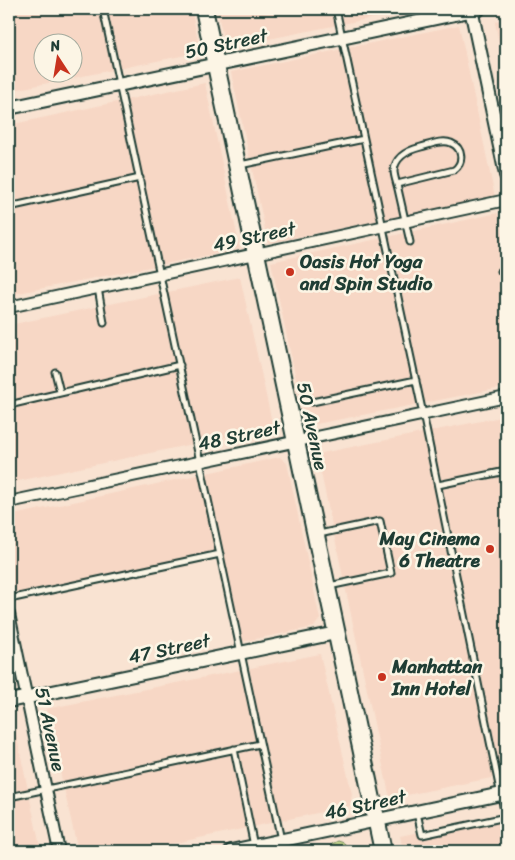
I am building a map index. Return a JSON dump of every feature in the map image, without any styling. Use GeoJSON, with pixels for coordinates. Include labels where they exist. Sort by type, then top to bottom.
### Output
{"type":"FeatureCollection","features":[{"type":"Feature","properties":{"kind":"main road","name":"50 Avenue"},"geometry":{"type":"LineString","coordinates":[[204,9],[383,851]]}},
{"type":"Feature","properties":{"kind":"street","name":"50 Street"},"geometry":{"type":"LineString","coordinates":[[9,108],[474,9]]}},
{"type":"Feature","properties":{"kind":"street"},"geometry":{"type":"LineString","coordinates":[[474,9],[506,175]]}},
{"type":"Feature","properties":{"kind":"street","name":"49 Street"},"geometry":{"type":"LineString","coordinates":[[9,307],[506,200]]}},
{"type":"Feature","properties":{"kind":"street","name":"48 Street"},"geometry":{"type":"LineString","coordinates":[[9,502],[506,397]]}},
{"type":"Feature","properties":{"kind":"street","name":"51 Avenue"},"geometry":{"type":"LineString","coordinates":[[9,614],[59,851]]}},
{"type":"Feature","properties":{"kind":"street","name":"47 Street"},"geometry":{"type":"LineString","coordinates":[[9,701],[336,633]]}},
{"type":"Feature","properties":{"kind":"street","name":"46 Street"},"geometry":{"type":"LineString","coordinates":[[230,851],[503,794]]}},
{"type":"Feature","properties":{"kind":"lane"},"geometry":{"type":"LineString","coordinates":[[103,9],[281,840]]}},
{"type":"Feature","properties":{"kind":"lane"},"geometry":{"type":"LineString","coordinates":[[336,9],[503,794],[506,818],[422,835],[417,812]]}},
{"type":"Feature","properties":{"kind":"lane"},"geometry":{"type":"LineString","coordinates":[[238,166],[364,139]]}},
{"type":"Feature","properties":{"kind":"lane"},"geometry":{"type":"LineString","coordinates":[[397,184],[454,170],[459,167],[461,160],[458,148],[447,141],[408,150],[400,158],[394,170],[397,184],[406,222],[410,242]]}},
{"type":"Feature","properties":{"kind":"lane"},"geometry":{"type":"LineString","coordinates":[[9,207],[140,178]]}},
{"type":"Feature","properties":{"kind":"lane"},"geometry":{"type":"LineString","coordinates":[[98,288],[104,323]]}},
{"type":"Feature","properties":{"kind":"lane"},"geometry":{"type":"LineString","coordinates":[[146,365],[148,372]]}},
{"type":"Feature","properties":{"kind":"lane"},"geometry":{"type":"LineString","coordinates":[[9,404],[180,365]]}},
{"type":"Feature","properties":{"kind":"lane"},"geometry":{"type":"LineString","coordinates":[[56,372],[60,392]]}},
{"type":"Feature","properties":{"kind":"lane"},"geometry":{"type":"LineString","coordinates":[[312,402],[416,380]]}},
{"type":"Feature","properties":{"kind":"lane"},"geometry":{"type":"LineString","coordinates":[[438,485],[506,471]]}},
{"type":"Feature","properties":{"kind":"lane"},"geometry":{"type":"LineString","coordinates":[[316,535],[380,520],[391,573],[326,587]]}},
{"type":"Feature","properties":{"kind":"lane"},"geometry":{"type":"LineString","coordinates":[[9,599],[220,554]]}},
{"type":"Feature","properties":{"kind":"lane"},"geometry":{"type":"LineString","coordinates":[[9,797],[260,744]]}},
{"type":"Feature","properties":{"kind":"lane"},"geometry":{"type":"LineString","coordinates":[[234,749],[254,846]]}},
{"type":"Feature","properties":{"kind":"shaded area"},"geometry":{"type":"Polygon","coordinates":[[[9,9],[191,9],[201,52],[82,76],[82,32],[32,32],[32,82],[53,82],[9,91],[9,9]]]}},
{"type":"Feature","properties":{"kind":"shaded area"},"geometry":{"type":"Polygon","coordinates":[[[217,9],[417,9],[225,48],[217,9]]]}},
{"type":"Feature","properties":{"kind":"shaded area"},"geometry":{"type":"Polygon","coordinates":[[[506,19],[506,80],[495,22],[506,19]]]}},
{"type":"Feature","properties":{"kind":"shaded area"},"geometry":{"type":"Polygon","coordinates":[[[459,25],[495,197],[268,243],[231,72],[459,25]]]}},
{"type":"Feature","properties":{"kind":"shaded area"},"geometry":{"type":"Polygon","coordinates":[[[205,83],[240,249],[9,295],[9,125],[205,83]]]}},
{"type":"Feature","properties":{"kind":"shaded area"},"geometry":{"type":"Polygon","coordinates":[[[498,213],[506,251],[506,387],[306,426],[271,262],[498,213]]]}},
{"type":"Feature","properties":{"kind":"shaded area"},"geometry":{"type":"Polygon","coordinates":[[[240,277],[273,427],[9,483],[9,325],[240,277]]]}},
{"type":"Feature","properties":{"kind":"shaded area"},"geometry":{"type":"Polygon","coordinates":[[[506,416],[506,775],[392,798],[389,794],[317,454],[506,416]]]}},
{"type":"Feature","properties":{"kind":"shaded area"},"geometry":{"type":"Polygon","coordinates":[[[280,457],[287,463],[320,619],[314,627],[241,642],[221,550],[14,595],[9,565],[9,516],[280,457]]]}},
{"type":"Feature","properties":{"kind":"shaded area"},"geometry":{"type":"Polygon","coordinates":[[[320,654],[352,794],[350,806],[138,851],[78,851],[46,709],[320,654]]]}},
{"type":"Feature","properties":{"kind":"shaded area"},"geometry":{"type":"Polygon","coordinates":[[[13,719],[41,851],[9,851],[9,720],[13,719]]]}},
{"type":"Feature","properties":{"kind":"shaded area"},"geometry":{"type":"Polygon","coordinates":[[[504,815],[506,851],[403,851],[400,836],[504,815]]]}},
{"type":"Feature","properties":{"kind":"green space"},"geometry":{"type":"Polygon","coordinates":[[[338,841],[349,846],[351,851],[323,851],[329,849],[332,844],[338,841]]]}},
{"type":"Feature","properties":{"kind":"green space"},"geometry":{"type":"Polygon","coordinates":[[[318,849],[323,851],[302,851],[318,849]]]}},
{"type":"Feature","properties":{"kind":"place","name":"Oasis Hot Yoga and Spin Studio"},"geometry":{"type":"Point","coordinates":[290,272]}},
{"type":"Feature","properties":{"kind":"place","name":"May Cinema 6 Theatre"},"geometry":{"type":"Point","coordinates":[490,549]}},
{"type":"Feature","properties":{"kind":"place","name":"Manhattan Inn Hotel"},"geometry":{"type":"Point","coordinates":[382,677]}}]}
